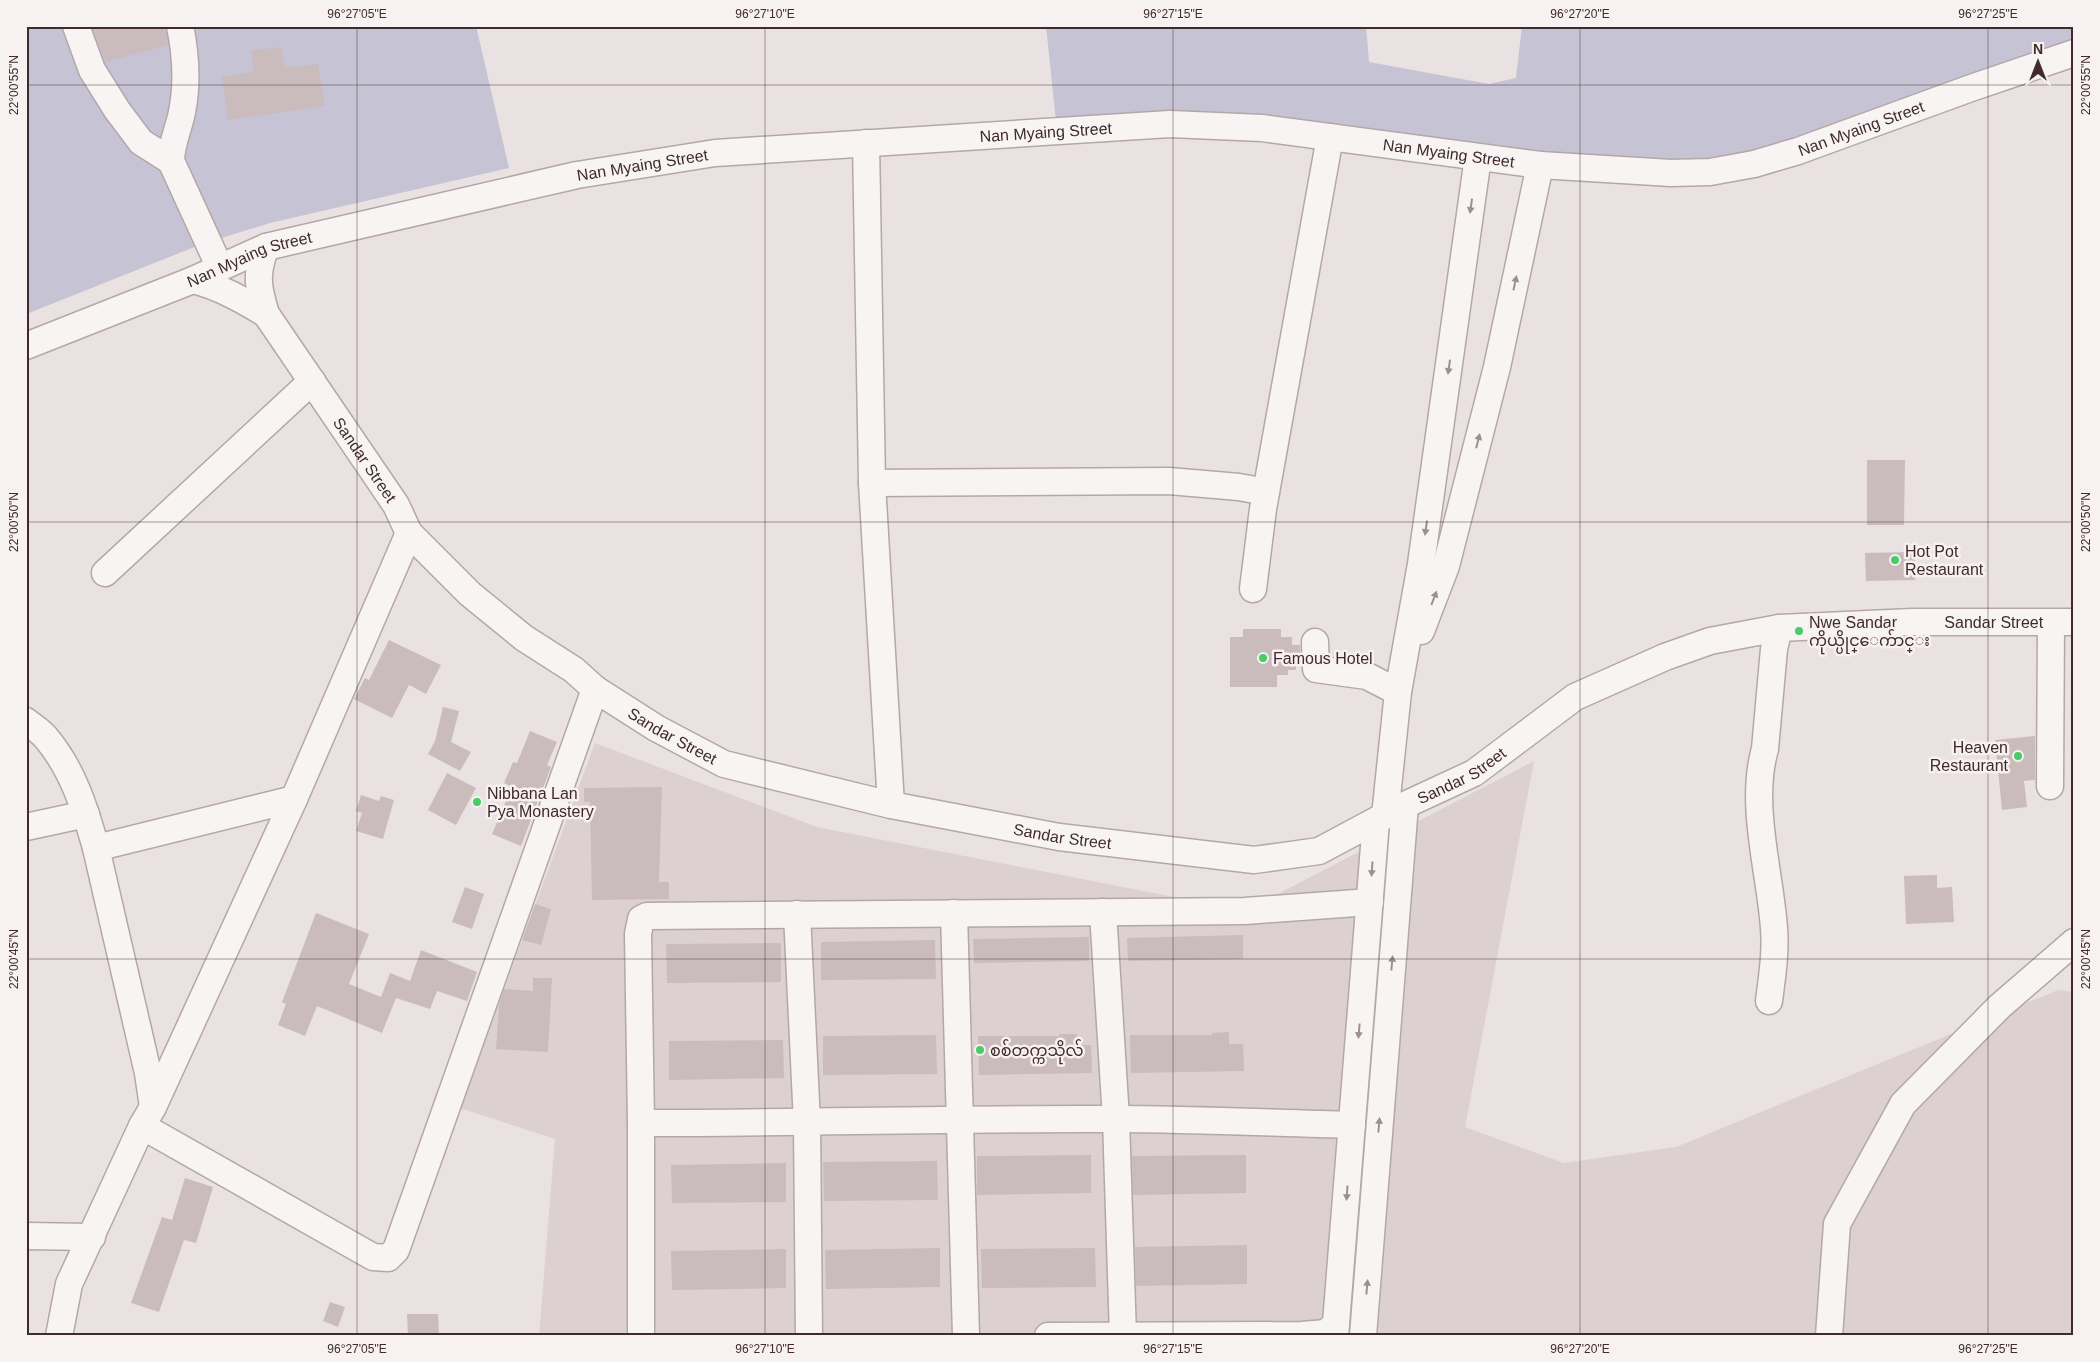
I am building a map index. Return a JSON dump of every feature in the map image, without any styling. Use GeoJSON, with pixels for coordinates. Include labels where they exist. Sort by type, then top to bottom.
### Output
{"type":"FeatureCollection","features":[{"type":"Feature","properties":{"kind":"street"},"geometry":{"type":"LineString","coordinates":[[76,26],[92,70],[117,110],[141,142],[171,161]]}},
{"type":"Feature","properties":{"kind":"street"},"geometry":{"type":"LineString","coordinates":[[180,26],[187,69],[178,132],[171,148],[171,161],[220,268]]}},
{"type":"Feature","properties":{"kind":"street","name":"Nan Myaing Street"},"geometry":{"type":"LineString","coordinates":[[26,346],[193,280],[266,247],[578,175],[715,153],[1170,124],[1262,128],[1540,165],[1672,173],[1710,172],[1754,164],[1798,151],[2074,53]]}},
{"type":"Feature","properties":{"kind":"street"},"geometry":{"type":"LineString","coordinates":[[1253,589],[1266,492],[1330,137]]}},
{"type":"Feature","properties":{"kind":"street"},"geometry":{"type":"LineString","coordinates":[[866,143],[872,483],[891,805]]}},
{"type":"Feature","properties":{"kind":"street"},"geometry":{"type":"LineString","coordinates":[[1363,1336],[1388,814],[1398,692],[1421,564],[1478,157]]}},
{"type":"Feature","properties":{"kind":"street"},"geometry":{"type":"LineString","coordinates":[[1398,692],[1446,566],[1497,367],[1540,165]]}},
{"type":"Feature","properties":{"kind":"street","name":"Sandar Street"},"geometry":{"type":"LineString","coordinates":[[266,247],[258,264],[258,286],[266,314],[396,506],[409,533],[470,594],[524,638],[574,670],[595,689],[656,728],[724,764],[891,805],[1059,836],[1254,860],[1319,851],[1388,814],[1474,773],[1575,697],[1665,657],[1710,641],[1780,628],[1912,622],[2062,622]]}},
{"type":"Feature","properties":{"kind":"street"},"geometry":{"type":"LineString","coordinates":[[193,280],[213,285],[266,314]]}},
{"type":"Feature","properties":{"kind":"street"},"geometry":{"type":"LineString","coordinates":[[105,573],[312,381]]}},
{"type":"Feature","properties":{"kind":"street"},"geometry":{"type":"LineString","coordinates":[[872,483],[1169,481],[1239,487],[1266,492]]}},
{"type":"Feature","properties":{"kind":"street"},"geometry":{"type":"LineString","coordinates":[[59,1336],[69,1284],[294,799],[409,533]]}},
{"type":"Feature","properties":{"kind":"street"},"geometry":{"type":"LineString","coordinates":[[2050,786],[2062,622]]}},
{"type":"Feature","properties":{"kind":"street"},"geometry":{"type":"LineString","coordinates":[[1769,1001],[1775,956],[1774,928],[1763,845],[1758,786],[1765,749],[1774,649],[1780,628]]}},
{"type":"Feature","properties":{"kind":"street"},"geometry":{"type":"LineString","coordinates":[[1315,642],[1316,669],[1367,676],[1398,692]]}},
{"type":"Feature","properties":{"kind":"street"},"geometry":{"type":"LineString","coordinates":[[147,1117],[373,1257],[388,1258],[396,1250],[595,689]]}},
{"type":"Feature","properties":{"kind":"street"},"geometry":{"type":"LineString","coordinates":[[26,722],[46,737],[68,769],[86,814],[96,848],[148,1074],[147,1117]]}},
{"type":"Feature","properties":{"kind":"street"},"geometry":{"type":"LineString","coordinates":[[96,848],[294,799]]}},
{"type":"Feature","properties":{"kind":"street"},"geometry":{"type":"LineString","coordinates":[[26,826],[86,814]]}},
{"type":"Feature","properties":{"kind":"street"},"geometry":{"type":"LineString","coordinates":[[1048,1336],[1302,1335],[1330,1332],[1352,1125],[1370,902],[1388,814]]}},
{"type":"Feature","properties":{"kind":"street"},"geometry":{"type":"LineString","coordinates":[[641,1336],[641,1123],[638,934],[641,919],[647,916],[797,914],[1245,911],[1370,902]]}},
{"type":"Feature","properties":{"kind":"street"},"geometry":{"type":"LineString","coordinates":[[1103,912],[1116,1119],[1123,1335]]}},
{"type":"Feature","properties":{"kind":"street"},"geometry":{"type":"LineString","coordinates":[[954,913],[958,1120],[966,1336]]}},
{"type":"Feature","properties":{"kind":"street"},"geometry":{"type":"LineString","coordinates":[[797,914],[807,1123],[809,1336]]}},
{"type":"Feature","properties":{"kind":"street"},"geometry":{"type":"LineString","coordinates":[[1829,1336],[1837,1224],[1903,1104],[2000,1006],[2074,942]]}},
{"type":"Feature","properties":{"kind":"street"},"geometry":{"type":"LineString","coordinates":[[641,1123],[1116,1119],[1352,1125]]}},
{"type":"Feature","properties":{"kind":"street"},"geometry":{"type":"LineString","coordinates":[[26,1236],[92,1237]]}},
{"type":"Feature","properties":{"kind":"shaded area"},"geometry":{"type":"Polygon","coordinates":[[[26,26],[476,26],[509,168],[270,223],[202,244],[29,313],[26,304],[26,26]]]}},
{"type":"Feature","properties":{"kind":"shaded area"},"geometry":{"type":"Polygon","coordinates":[[[1046,26],[1366,26],[1369,62],[1489,84],[1516,78],[1522,26],[2074,26],[2074,46],[1960,88],[1707,167],[1056,121],[1046,26]]]}},
{"type":"Feature","properties":{"kind":"shaded area","name":"စစ်‌တက္ကသိုလ်"},"geometry":{"type":"Polygon","coordinates":[[[595,743],[817,827],[1245,911],[1534,761],[1465,1127],[1564,1163],[1676,1147],[2058,990],[2074,992],[2074,1336],[539,1336],[555,1139],[460,1108],[595,743]]]}},
{"type":"Feature","properties":{"kind":"building"},"geometry":{"type":"Polygon","coordinates":[[[93,26],[165,26],[168,45],[105,62],[93,26]]]}},
{"type":"Feature","properties":{"kind":"building"},"geometry":{"type":"Polygon","coordinates":[[[281,47],[285,68],[318,64],[325,106],[228,120],[222,77],[254,72],[251,51],[281,47]]]}},
{"type":"Feature","properties":{"kind":"building"},"geometry":{"type":"Polygon","coordinates":[[[1867,460],[1905,460],[1904,525],[1867,525],[1867,460]]]}},
{"type":"Feature","properties":{"kind":"building"},"geometry":{"type":"Polygon","coordinates":[[[1915,552],[1915,580],[1866,581],[1865,553],[1915,552]]]}},
{"type":"Feature","properties":{"kind":"building"},"geometry":{"type":"Polygon","coordinates":[[[1243,629],[1281,629],[1281,637],[1292,637],[1292,645],[1300,645],[1301,662],[1296,662],[1296,670],[1288,670],[1288,675],[1277,675],[1277,687],[1230,687],[1230,637],[1243,637],[1243,629]]]}},
{"type":"Feature","properties":{"kind":"building"},"geometry":{"type":"Polygon","coordinates":[[[389,640],[441,665],[426,694],[409,685],[392,718],[354,699],[365,678],[369,680],[389,640]]]}},
{"type":"Feature","properties":{"kind":"building"},"geometry":{"type":"Polygon","coordinates":[[[443,707],[459,711],[451,742],[471,752],[460,771],[428,754],[435,741],[443,707]]]}},
{"type":"Feature","properties":{"kind":"building"},"geometry":{"type":"Polygon","coordinates":[[[530,731],[557,742],[547,765],[551,767],[521,846],[492,834],[512,787],[504,783],[513,762],[517,763],[530,731]]]}},
{"type":"Feature","properties":{"kind":"building"},"geometry":{"type":"Polygon","coordinates":[[[2035,736],[2035,780],[2024,781],[2027,807],[2002,810],[1995,740],[2035,736]]]}},
{"type":"Feature","properties":{"kind":"building"},"geometry":{"type":"Polygon","coordinates":[[[447,773],[476,788],[456,825],[428,810],[447,773]]]}},
{"type":"Feature","properties":{"kind":"building"},"geometry":{"type":"Polygon","coordinates":[[[662,787],[659,882],[669,882],[669,899],[592,900],[590,802],[584,802],[584,788],[662,787]]]}},
{"type":"Feature","properties":{"kind":"building"},"geometry":{"type":"Polygon","coordinates":[[[361,795],[379,801],[381,796],[394,800],[383,839],[356,831],[362,813],[356,811],[361,795]]]}},
{"type":"Feature","properties":{"kind":"building"},"geometry":{"type":"Polygon","coordinates":[[[1937,875],[1937,888],[1952,887],[1954,922],[1906,924],[1904,876],[1937,875]]]}},
{"type":"Feature","properties":{"kind":"building"},"geometry":{"type":"Polygon","coordinates":[[[465,887],[484,894],[472,929],[452,922],[465,887]]]}},
{"type":"Feature","properties":{"kind":"building"},"geometry":{"type":"Polygon","coordinates":[[[535,904],[551,909],[541,945],[522,940],[535,904]]]}},
{"type":"Feature","properties":{"kind":"building"},"geometry":{"type":"Polygon","coordinates":[[[316,913],[369,934],[349,984],[381,997],[390,973],[410,981],[421,950],[477,972],[467,1001],[437,991],[430,1009],[396,998],[382,1033],[317,1006],[305,1036],[278,1025],[286,1004],[282,1002],[316,913]]]}},
{"type":"Feature","properties":{"kind":"building"},"geometry":{"type":"Polygon","coordinates":[[[1243,935],[1243,959],[1128,961],[1127,938],[1243,935]]]}},
{"type":"Feature","properties":{"kind":"building"},"geometry":{"type":"Polygon","coordinates":[[[1089,937],[1089,961],[974,963],[973,939],[1089,937]]]}},
{"type":"Feature","properties":{"kind":"building"},"geometry":{"type":"Polygon","coordinates":[[[935,940],[936,979],[821,980],[821,942],[935,940]]]}},
{"type":"Feature","properties":{"kind":"building"},"geometry":{"type":"Polygon","coordinates":[[[781,943],[781,982],[667,983],[666,944],[781,943]]]}},
{"type":"Feature","properties":{"kind":"building"},"geometry":{"type":"Polygon","coordinates":[[[533,978],[552,978],[548,1052],[496,1049],[499,1005],[504,989],[533,991],[533,978]]]}},
{"type":"Feature","properties":{"kind":"building"},"geometry":{"type":"Polygon","coordinates":[[[1229,1032],[1229,1044],[1243,1044],[1244,1071],[1131,1073],[1130,1035],[1212,1035],[1212,1033],[1229,1032]]]}},
{"type":"Feature","properties":{"kind":"building"},"geometry":{"type":"Polygon","coordinates":[[[1059,1034],[1077,1034],[1077,1045],[1091,1045],[1092,1073],[979,1075],[978,1036],[1059,1036],[1059,1034]]]}},
{"type":"Feature","properties":{"kind":"building"},"geometry":{"type":"Polygon","coordinates":[[[936,1035],[937,1074],[823,1075],[823,1036],[936,1035]]]}},
{"type":"Feature","properties":{"kind":"building"},"geometry":{"type":"Polygon","coordinates":[[[783,1040],[784,1078],[669,1080],[669,1041],[783,1040]]]}},
{"type":"Feature","properties":{"kind":"building"},"geometry":{"type":"Polygon","coordinates":[[[1091,1155],[1091,1193],[977,1195],[977,1156],[1091,1155]]]}},
{"type":"Feature","properties":{"kind":"building"},"geometry":{"type":"Polygon","coordinates":[[[1246,1155],[1246,1193],[1133,1195],[1132,1156],[1246,1155]]]}},
{"type":"Feature","properties":{"kind":"building"},"geometry":{"type":"Polygon","coordinates":[[[937,1161],[938,1200],[824,1201],[823,1162],[937,1161]]]}},
{"type":"Feature","properties":{"kind":"building"},"geometry":{"type":"Polygon","coordinates":[[[786,1163],[786,1202],[672,1203],[671,1165],[786,1163]]]}},
{"type":"Feature","properties":{"kind":"building"},"geometry":{"type":"Polygon","coordinates":[[[185,1178],[213,1187],[196,1243],[184,1240],[159,1312],[131,1303],[162,1217],[172,1220],[185,1178]]]}},
{"type":"Feature","properties":{"kind":"building"},"geometry":{"type":"Polygon","coordinates":[[[1247,1245],[1247,1284],[1136,1286],[1135,1247],[1247,1245]]]}},
{"type":"Feature","properties":{"kind":"building"},"geometry":{"type":"Polygon","coordinates":[[[940,1248],[940,1287],[826,1289],[825,1250],[940,1248]]]}},
{"type":"Feature","properties":{"kind":"building"},"geometry":{"type":"Polygon","coordinates":[[[1095,1248],[1096,1287],[982,1288],[981,1249],[1095,1248]]]}},
{"type":"Feature","properties":{"kind":"building"},"geometry":{"type":"Polygon","coordinates":[[[786,1249],[786,1288],[672,1290],[671,1251],[786,1249]]]}},
{"type":"Feature","properties":{"kind":"building"},"geometry":{"type":"Polygon","coordinates":[[[330,1302],[345,1307],[338,1327],[323,1321],[330,1302]]]}},
{"type":"Feature","properties":{"kind":"building"},"geometry":{"type":"Polygon","coordinates":[[[407,1314],[438,1314],[439,1336],[408,1336],[407,1314]]]}},
{"type":"Feature","properties":{"kind":"place","name":"Hot Pot Restaurant"},"geometry":{"type":"Point","coordinates":[1895,560]}},
{"type":"Feature","properties":{"kind":"place","name":"Nwe Sandar ကိုယ္ပိုင္ေက်ာင္း"},"geometry":{"type":"Point","coordinates":[1799,631]}},
{"type":"Feature","properties":{"kind":"place","name":"Famous Hotel"},"geometry":{"type":"Point","coordinates":[1263,658]}},
{"type":"Feature","properties":{"kind":"place","name":"Heaven Restaurant"},"geometry":{"type":"Point","coordinates":[2018,756]}},
{"type":"Feature","properties":{"kind":"place","name":"Nibbana Lan Pya Monastery"},"geometry":{"type":"Point","coordinates":[477,802]}},
{"type":"Feature","properties":{"kind":"place","name":"စစ်‌တက္ကသိုလ်"},"geometry":{"type":"Point","coordinates":[980,1050]}}]}
